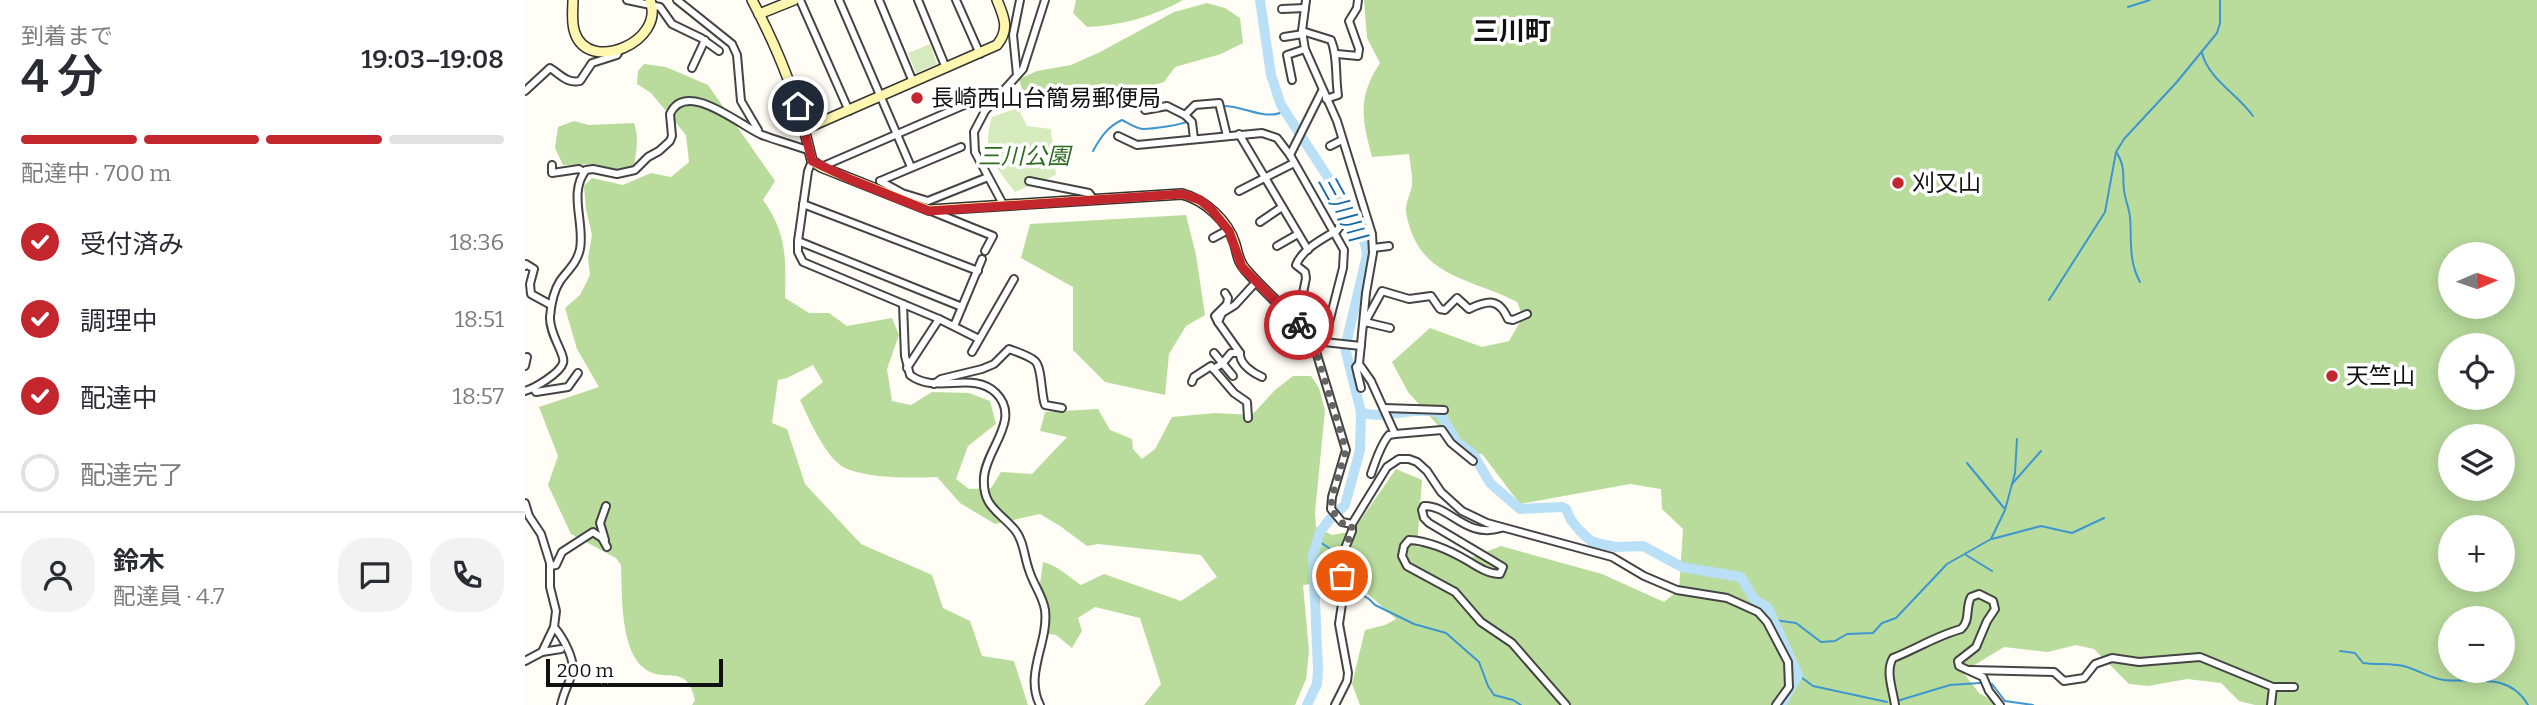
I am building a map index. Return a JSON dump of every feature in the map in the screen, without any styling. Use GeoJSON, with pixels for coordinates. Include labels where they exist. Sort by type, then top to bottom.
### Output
{"type":"FeatureCollection","features":[{"type":"Feature","properties":{"kind":"street"},"geometry":{"type":"LineString","coordinates":[[573,0],[574,32],[583,45],[597,53],[620,48],[648,31],[653,16],[651,2]]}},
{"type":"Feature","properties":{"kind":"street"},"geometry":{"type":"LineString","coordinates":[[627,0],[651,2],[660,7],[672,24],[705,40],[719,51]]}},
{"type":"Feature","properties":{"kind":"street"},"geometry":{"type":"LineString","coordinates":[[677,0],[732,44],[737,55],[741,101],[760,134]]}},
{"type":"Feature","properties":{"kind":"street"},"geometry":{"type":"LineString","coordinates":[[752,0],[783,62],[810,151],[817,164],[993,236],[985,251]]}},
{"type":"Feature","properties":{"kind":"street"},"geometry":{"type":"LineString","coordinates":[[759,14],[794,0]]}},
{"type":"Feature","properties":{"kind":"street"},"geometry":{"type":"LineString","coordinates":[[800,0],[849,111]]}},
{"type":"Feature","properties":{"kind":"street"},"geometry":{"type":"LineString","coordinates":[[839,0],[911,167]]}},
{"type":"Feature","properties":{"kind":"street"},"geometry":{"type":"LineString","coordinates":[[879,0],[913,82]]}},
{"type":"Feature","properties":{"kind":"street"},"geometry":{"type":"LineString","coordinates":[[918,0],[946,68]]}},
{"type":"Feature","properties":{"kind":"street"},"geometry":{"type":"LineString","coordinates":[[956,0],[979,54]]}},
{"type":"Feature","properties":{"kind":"street"},"geometry":{"type":"LineString","coordinates":[[997,0],[1009,34],[1017,75]]}},
{"type":"Feature","properties":{"kind":"street"},"geometry":{"type":"LineString","coordinates":[[805,129],[997,46],[1009,34],[1020,0]]}},
{"type":"Feature","properties":{"kind":"street"},"geometry":{"type":"LineString","coordinates":[[1004,206],[975,152],[974,132],[985,111],[1023,69],[1045,0]]}},
{"type":"Feature","properties":{"kind":"street"},"geometry":{"type":"LineString","coordinates":[[1337,54],[1358,56],[1359,48],[1349,21],[1357,8],[1358,0]]}},
{"type":"Feature","properties":{"kind":"street"},"geometry":{"type":"LineString","coordinates":[[1282,9],[1305,4],[1305,49],[1337,121],[1372,234],[1373,248],[1364,324]]}},
{"type":"Feature","properties":{"kind":"street"},"geometry":{"type":"LineString","coordinates":[[1284,37],[1303,32],[1331,40],[1337,54],[1334,71],[1338,95],[1326,99]]}},
{"type":"Feature","properties":{"kind":"street"},"geometry":{"type":"LineString","coordinates":[[692,68],[705,40]]}},
{"type":"Feature","properties":{"kind":"street"},"geometry":{"type":"LineString","coordinates":[[525,90],[549,68],[565,79],[580,81],[592,63],[617,55],[620,48]]}},
{"type":"Feature","properties":{"kind":"street"},"geometry":{"type":"LineString","coordinates":[[1292,80],[1287,55],[1305,49]]}},
{"type":"Feature","properties":{"kind":"street"},"geometry":{"type":"LineString","coordinates":[[979,339],[939,319],[803,262],[798,252],[798,241],[808,171],[817,164],[897,134],[1004,88]]}},
{"type":"Feature","properties":{"kind":"street"},"geometry":{"type":"LineString","coordinates":[[1290,155],[1322,91]]}},
{"type":"Feature","properties":{"kind":"street"},"geometry":{"type":"LineString","coordinates":[[525,391],[534,389],[558,371],[563,362],[564,356],[551,331],[551,305],[555,289],[574,265],[580,251],[578,183],[584,172],[591,168],[617,174],[635,170],[670,141],[670,114],[677,104],[684,102],[699,102],[725,112],[760,134],[810,151]]}},
{"type":"Feature","properties":{"kind":"street"},"geometry":{"type":"LineString","coordinates":[[1194,139],[1189,118],[1195,105],[1220,106],[1227,136]]}},
{"type":"Feature","properties":{"kind":"street"},"geometry":{"type":"LineString","coordinates":[[1145,110],[1167,106],[1189,118]]}},
{"type":"Feature","properties":{"kind":"street"},"geometry":{"type":"LineString","coordinates":[[1118,136],[1137,145],[1269,133],[1277,138],[1290,155],[1344,250],[1345,256],[1319,344],[1346,450],[1331,509],[1342,523],[1352,524]]}},
{"type":"Feature","properties":{"kind":"street"},"geometry":{"type":"LineString","coordinates":[[1239,134],[1308,250]]}},
{"type":"Feature","properties":{"kind":"street"},"geometry":{"type":"LineString","coordinates":[[1330,146],[1342,140]]}},
{"type":"Feature","properties":{"kind":"street"},"geometry":{"type":"LineString","coordinates":[[961,147],[880,181],[928,201],[988,177]]}},
{"type":"Feature","properties":{"kind":"street"},"geometry":{"type":"LineString","coordinates":[[1239,191],[1294,163]]}},
{"type":"Feature","properties":{"kind":"street"},"geometry":{"type":"LineString","coordinates":[[552,165],[552,173],[579,169],[584,172]]}},
{"type":"Feature","properties":{"kind":"street"},"geometry":{"type":"LineString","coordinates":[[1352,174],[1360,168]]}},
{"type":"Feature","properties":{"kind":"street"},"geometry":{"type":"LineString","coordinates":[[1029,181],[1089,193],[1094,200]]}},
{"type":"Feature","properties":{"kind":"street"},"geometry":{"type":"LineString","coordinates":[[929,211],[1182,194],[1200,200],[1228,230],[1235,243],[1238,259],[1256,282],[1319,344],[1357,345]]}},
{"type":"Feature","properties":{"kind":"street"},"geometry":{"type":"LineString","coordinates":[[803,204],[978,271]]}},
{"type":"Feature","properties":{"kind":"street"},"geometry":{"type":"LineString","coordinates":[[1260,222],[1282,207]]}},
{"type":"Feature","properties":{"kind":"street"},"geometry":{"type":"LineString","coordinates":[[1297,323],[1307,278],[1305,272],[1296,265],[1299,256],[1342,225]]}},
{"type":"Feature","properties":{"kind":"street"},"geometry":{"type":"LineString","coordinates":[[1213,239],[1228,230]]}},
{"type":"Feature","properties":{"kind":"street"},"geometry":{"type":"LineString","coordinates":[[1277,246],[1298,234]]}},
{"type":"Feature","properties":{"kind":"street"},"geometry":{"type":"LineString","coordinates":[[798,241],[962,307]]}},
{"type":"Feature","properties":{"kind":"street"},"geometry":{"type":"LineString","coordinates":[[1373,248],[1389,246]]}},
{"type":"Feature","properties":{"kind":"street"},"geometry":{"type":"LineString","coordinates":[[954,326],[982,259]]}},
{"type":"Feature","properties":{"kind":"street"},"geometry":{"type":"LineString","coordinates":[[525,266],[531,265],[534,269],[530,284],[531,293],[551,305]]}},
{"type":"Feature","properties":{"kind":"street"},"geometry":{"type":"LineString","coordinates":[[972,352],[1014,279]]}},
{"type":"Feature","properties":{"kind":"street"},"geometry":{"type":"LineString","coordinates":[[1219,322],[1222,313],[1235,305],[1256,282]]}},
{"type":"Feature","properties":{"kind":"street"},"geometry":{"type":"LineString","coordinates":[[1395,434],[1371,381],[1359,364],[1357,345],[1364,324],[1382,291],[1409,299],[1431,296],[1440,309],[1445,310],[1457,298],[1469,309],[1484,303],[1501,305],[1508,319],[1513,320],[1527,314]]}},
{"type":"Feature","properties":{"kind":"street"},"geometry":{"type":"LineString","coordinates":[[1225,293],[1228,301],[1215,316],[1240,353],[1241,361],[1262,377]]}},
{"type":"Feature","properties":{"kind":"street"},"geometry":{"type":"LineString","coordinates":[[903,304],[907,368],[910,375],[933,385],[987,385],[999,396],[1003,405],[1006,421],[991,454],[984,478],[985,489],[987,500],[994,511],[1014,529],[1020,540],[1029,571],[1044,604],[1045,617],[1034,685],[1039,705]]}},
{"type":"Feature","properties":{"kind":"street"},"geometry":{"type":"LineString","coordinates":[[907,368],[939,319]]}},
{"type":"Feature","properties":{"kind":"street"},"geometry":{"type":"LineString","coordinates":[[1364,324],[1390,328]]}},
{"type":"Feature","properties":{"kind":"street"},"geometry":{"type":"LineString","coordinates":[[933,385],[941,379],[994,364],[1009,349],[1035,361],[1040,369],[1041,395],[1045,405],[1062,408]]}},
{"type":"Feature","properties":{"kind":"street"},"geometry":{"type":"LineString","coordinates":[[1214,353],[1233,376]]}},
{"type":"Feature","properties":{"kind":"street"},"geometry":{"type":"LineString","coordinates":[[1213,369],[1223,363],[1231,353],[1240,353]]}},
{"type":"Feature","properties":{"kind":"street"},"geometry":{"type":"LineString","coordinates":[[525,366],[527,357]]}},
{"type":"Feature","properties":{"kind":"street"},"geometry":{"type":"LineString","coordinates":[[1359,364],[1356,367],[1361,388]]}},
{"type":"Feature","properties":{"kind":"street"},"geometry":{"type":"LineString","coordinates":[[1192,382],[1194,377],[1211,366],[1234,393],[1248,402],[1248,418]]}},
{"type":"Feature","properties":{"kind":"street"},"geometry":{"type":"LineString","coordinates":[[534,389],[536,392],[568,387],[578,373]]}},
{"type":"Feature","properties":{"kind":"street"},"geometry":{"type":"LineString","coordinates":[[1385,409],[1444,410]]}},
{"type":"Feature","properties":{"kind":"street"},"geometry":{"type":"LineString","coordinates":[[1371,474],[1379,458],[1381,444],[1388,435],[1395,434],[1442,430],[1451,443],[1473,461]]}},
{"type":"Feature","properties":{"kind":"street"},"geometry":{"type":"LineString","coordinates":[[1335,705],[1347,681],[1339,624],[1343,597],[1339,563],[1352,531],[1352,524],[1360,515],[1387,467],[1399,458],[1409,459],[1427,471],[1441,492],[1462,511],[1502,528],[1612,557],[1644,576],[1677,590],[1727,598],[1758,612],[1767,622],[1788,662],[1789,687],[1776,705]]}},
{"type":"Feature","properties":{"kind":"street"},"geometry":{"type":"LineString","coordinates":[[525,503],[529,516],[541,534],[550,566],[550,587],[556,611],[554,626],[543,652]]}},
{"type":"Feature","properties":{"kind":"street"},"geometry":{"type":"LineString","coordinates":[[550,566],[555,567],[562,552],[590,533],[596,532],[605,544],[606,539],[600,523],[606,506]]}},
{"type":"Feature","properties":{"kind":"street"},"geometry":{"type":"LineString","coordinates":[[1502,528],[1469,528],[1435,507],[1424,506],[1422,510],[1429,523],[1503,567],[1500,574],[1485,571],[1424,541],[1409,540],[1404,546],[1402,556],[1408,566],[1455,592],[1482,622],[1511,643],[1566,705]]}},
{"type":"Feature","properties":{"kind":"street"},"geometry":{"type":"LineString","coordinates":[[1343,597],[1353,591]]}},
{"type":"Feature","properties":{"kind":"street"},"geometry":{"type":"LineString","coordinates":[[1895,705],[1888,669],[1893,658],[1916,649],[1939,635],[1961,629],[1968,618],[1967,604],[1971,597],[1979,594],[1993,601],[1995,609],[1976,647],[1958,662],[1958,666],[1983,677],[1989,691],[2000,705]]}},
{"type":"Feature","properties":{"kind":"street"},"geometry":{"type":"LineString","coordinates":[[554,626],[565,640],[573,670],[561,705]]}},
{"type":"Feature","properties":{"kind":"street"},"geometry":{"type":"LineString","coordinates":[[525,661],[543,652],[561,649]]}},
{"type":"Feature","properties":{"kind":"street"},"geometry":{"type":"LineString","coordinates":[[1970,670],[2054,673],[2064,681],[2084,678],[2095,664],[2112,658],[2139,662],[2200,657],[2273,687],[2294,687]]}},
{"type":"Feature","properties":{"kind":"street"},"geometry":{"type":"LineString","coordinates":[[2271,705],[2273,687]]}},
{"type":"Feature","properties":{"kind":"green space"},"geometry":{"type":"Polygon","coordinates":[[[1076,0],[1183,0],[1137,19],[1087,27],[1073,13],[1076,0]]]}},
{"type":"Feature","properties":{"kind":"green space"},"geometry":{"type":"Polygon","coordinates":[[[1364,0],[2537,0],[2537,705],[2255,705],[2239,701],[2221,683],[2187,679],[2148,686],[2129,684],[2094,649],[2076,645],[2048,652],[2004,647],[1963,672],[1979,693],[1995,705],[1360,705],[1352,684],[1365,630],[1396,619],[1369,595],[1356,569],[1318,583],[1303,585],[1309,651],[1306,679],[1295,705],[1144,705],[1161,684],[1140,618],[1095,607],[1078,618],[1082,631],[1072,648],[1056,635],[1048,634],[1048,610],[1040,584],[1043,562],[1081,585],[1104,574],[1181,601],[1217,577],[1201,555],[1098,544],[1087,546],[1040,514],[995,524],[960,503],[937,477],[878,476],[845,468],[825,448],[800,400],[823,382],[813,365],[778,380],[772,423],[787,429],[805,484],[861,544],[932,575],[943,608],[970,621],[982,656],[1014,661],[1028,705],[692,705],[695,700],[687,681],[681,677],[653,673],[637,661],[631,650],[624,621],[621,565],[616,558],[571,534],[548,485],[558,456],[539,407],[599,387],[577,349],[565,308],[580,295],[590,275],[588,258],[592,235],[584,186],[592,178],[623,185],[651,173],[671,177],[689,162],[686,135],[651,93],[637,84],[638,71],[644,64],[666,67],[708,85],[775,181],[763,200],[781,235],[785,298],[809,313],[829,313],[847,326],[892,318],[899,335],[887,369],[892,401],[911,405],[932,392],[969,393],[990,401],[996,424],[968,446],[956,479],[969,489],[991,488],[1001,472],[1032,474],[1067,437],[1040,431],[1045,412],[1098,409],[1110,430],[1132,439],[1133,449],[1142,459],[1155,449],[1172,417],[1215,413],[1252,415],[1275,390],[1293,376],[1311,376],[1319,388],[1325,410],[1316,527],[1332,535],[1353,531],[1396,469],[1422,480],[1417,547],[1447,546],[1465,560],[1501,546],[1602,574],[1664,602],[1679,590],[1683,529],[1662,509],[1661,489],[1630,484],[1520,504],[1482,454],[1462,452],[1408,392],[1392,362],[1430,328],[1482,347],[1509,341],[1523,317],[1517,302],[1448,272],[1433,263],[1421,250],[1412,234],[1406,212],[1412,186],[1409,154],[1372,157],[1364,109],[1368,87],[1380,63],[1367,38],[1364,0]]]}},
{"type":"Feature","properties":{"kind":"green space"},"geometry":{"type":"Polygon","coordinates":[[[1207,3],[1225,8],[1240,18],[1243,43],[1221,54],[1175,67],[1164,82],[1111,99],[1080,106],[1050,108],[1026,102],[1019,79],[1037,71],[1071,65],[1174,12],[1207,3]]]}},
{"type":"Feature","properties":{"kind":"green space"},"geometry":{"type":"Polygon","coordinates":[[[930,44],[937,64],[916,73],[908,53],[930,44]]]}},
{"type":"Feature","properties":{"kind":"green space","name":"三川公園"},"geometry":{"type":"Polygon","coordinates":[[[1018,108],[1027,126],[1051,129],[1056,175],[1015,192],[991,158],[988,141],[992,117],[1018,108]]]}},
{"type":"Feature","properties":{"kind":"green space"},"geometry":{"type":"Polygon","coordinates":[[[574,121],[589,125],[634,123],[637,144],[634,165],[620,170],[605,169],[596,164],[563,165],[555,148],[558,127],[574,121]]]}},
{"type":"Feature","properties":{"kind":"green space"},"geometry":{"type":"Polygon","coordinates":[[[1186,215],[1196,255],[1205,315],[1186,326],[1169,354],[1165,395],[1105,382],[1073,350],[1073,287],[1021,258],[1030,224],[1186,215]]]}},
{"type":"Feature","properties":{"kind":"waterway","name":"三川川"},"geometry":{"type":"LineString","coordinates":[[1260,0],[1271,75],[1281,105],[1344,202],[1364,241],[1367,255],[1345,348],[1361,412],[1360,450],[1345,505],[1320,532],[1313,555],[1318,669],[1317,684],[1307,705]]}},
{"type":"Feature","properties":{"kind":"waterway"},"geometry":{"type":"LineString","coordinates":[[2128,7],[2150,0]]}},
{"type":"Feature","properties":{"kind":"waterway"},"geometry":{"type":"LineString","coordinates":[[2049,300],[2105,212],[2116,152],[2124,139],[2176,83],[2217,33],[2220,0]]}},
{"type":"Feature","properties":{"kind":"waterway"},"geometry":{"type":"LineString","coordinates":[[2202,53],[2217,79],[2253,116]]}},
{"type":"Feature","properties":{"kind":"waterway"},"geometry":{"type":"LineString","coordinates":[[1221,106],[1269,115],[1285,111]]}},
{"type":"Feature","properties":{"kind":"waterway"},"geometry":{"type":"LineString","coordinates":[[1093,151],[1105,133],[1122,120],[1143,129],[1188,121]]}},
{"type":"Feature","properties":{"kind":"waterway"},"geometry":{"type":"LineString","coordinates":[[2117,153],[2123,167],[2132,258],[2140,282]]}},
{"type":"Feature","properties":{"kind":"waterway"},"geometry":{"type":"LineString","coordinates":[[1361,412],[1379,415],[1420,411],[1440,413],[1457,442],[1473,454],[1490,483],[1520,509],[1562,507],[1591,541],[1615,547],[1643,546],[1682,567],[1741,577],[1754,599],[1768,608],[1798,675],[1781,705]]}},
{"type":"Feature","properties":{"kind":"waterway"},"geometry":{"type":"LineString","coordinates":[[1775,620],[1796,623],[1821,642],[1835,641],[1847,634],[1873,633],[1882,623],[1896,618],[1947,564],[1991,539],[2005,510],[2015,473],[2017,439]]}},
{"type":"Feature","properties":{"kind":"waterway"},"geometry":{"type":"LineString","coordinates":[[2012,484],[2041,451]]}},
{"type":"Feature","properties":{"kind":"waterway"},"geometry":{"type":"LineString","coordinates":[[1967,463],[2004,508]]}},
{"type":"Feature","properties":{"kind":"waterway"},"geometry":{"type":"LineString","coordinates":[[1992,539],[2041,526],[2072,533],[2104,518]]}},
{"type":"Feature","properties":{"kind":"waterway"},"geometry":{"type":"LineString","coordinates":[[1317,540],[1332,550],[1335,575],[1339,578]]}},
{"type":"Feature","properties":{"kind":"waterway"},"geometry":{"type":"LineString","coordinates":[[1966,555],[1992,571]]}},
{"type":"Feature","properties":{"kind":"waterway"},"geometry":{"type":"LineString","coordinates":[[1343,581],[1352,589]]}},
{"type":"Feature","properties":{"kind":"waterway"},"geometry":{"type":"LineString","coordinates":[[1357,592],[1375,605],[1414,624],[1446,633],[1479,662],[1494,695],[1521,705]]}},
{"type":"Feature","properties":{"kind":"waterway"},"geometry":{"type":"LineString","coordinates":[[2340,651],[2355,653],[2363,663],[2402,666],[2439,679],[2502,683],[2520,695],[2528,705]]}},
{"type":"Feature","properties":{"kind":"waterway"},"geometry":{"type":"LineString","coordinates":[[1798,675],[1813,686],[1887,702]]}},
{"type":"Feature","properties":{"kind":"waterway"},"geometry":{"type":"LineString","coordinates":[[1897,701],[1950,685],[1980,683]]}},
{"type":"Feature","properties":{"kind":"waterway"},"geometry":{"type":"LineString","coordinates":[[1992,684],[2005,701],[2033,705]]}},
{"type":"Feature","properties":{"kind":"way so far"},"geometry":{"type":"LineString","coordinates":[[1299,325],[1314,345],[1346,450],[1331,509],[1342,523],[1352,524],[1352,531],[1339,563],[1342,576]]}},
{"type":"Feature","properties":{"kind":"place","name":"長崎西山台簡易郵便局"},"geometry":{"type":"Point","coordinates":[917,98]}},
{"type":"Feature","properties":{"kind":"place","name":"刈又山"},"geometry":{"type":"Point","coordinates":[1898,183]}},
{"type":"Feature","properties":{"kind":"place","name":"天竺山"},"geometry":{"type":"Point","coordinates":[2332,376]}},
{"type":"Feature","properties":{"kind":"district","name":"三川町"},"geometry":{"type":"Point","coordinates":[1512,31]}},
{"type":"Feature","properties":{"kind":"route"},"geometry":{"type":"LineString","coordinates":[[798,106],[812,161],[929,211],[1182,194],[1200,200],[1229,231],[1242,267],[1299,325]]}}]}
